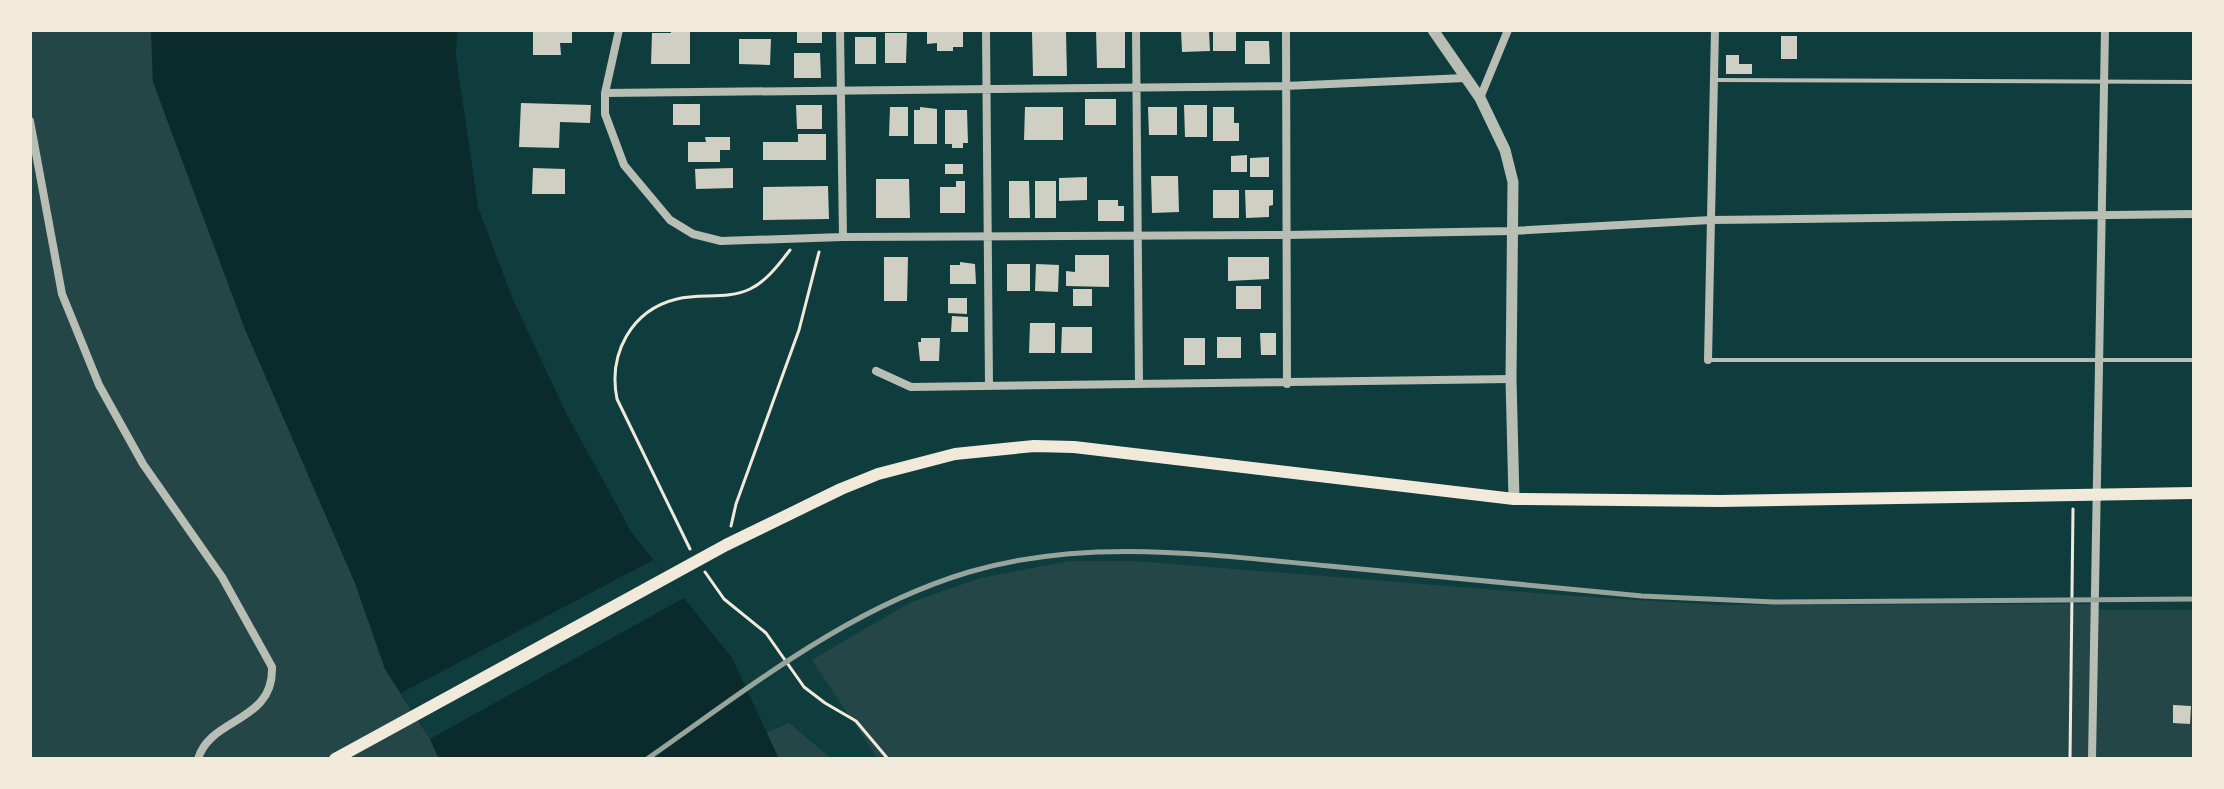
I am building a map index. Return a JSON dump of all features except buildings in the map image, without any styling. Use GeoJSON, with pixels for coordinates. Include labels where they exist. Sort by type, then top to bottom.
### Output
{"type":"FeatureCollection","features":[{"type":"Feature","properties":{"kind":"main road"},"geometry":{"type":"LineString","coordinates":[[335,759],[721,548],[878,474],[955,454],[1034,446],[1105,450],[1514,499],[1720,501],[2194,493]]}},
{"type":"Feature","properties":{"kind":"street"},"geometry":{"type":"LineString","coordinates":[[619,30],[605,93],[605,114],[624,165],[670,220],[693,234],[721,241],[843,237],[1139,237],[1512,231],[1711,220],[2194,214]]}},
{"type":"Feature","properties":{"kind":"street"},"geometry":{"type":"LineString","coordinates":[[840,30],[843,237]]}},
{"type":"Feature","properties":{"kind":"street"},"geometry":{"type":"LineString","coordinates":[[986,30],[989,385]]}},
{"type":"Feature","properties":{"kind":"street"},"geometry":{"type":"LineString","coordinates":[[1136,30],[1139,384]]}},
{"type":"Feature","properties":{"kind":"street"},"geometry":{"type":"LineString","coordinates":[[1286,30],[1287,384]]}},
{"type":"Feature","properties":{"kind":"street"},"geometry":{"type":"LineString","coordinates":[[1433,30],[1480,98],[1505,150],[1513,182],[1511,379],[1514,499]]}},
{"type":"Feature","properties":{"kind":"street"},"geometry":{"type":"LineString","coordinates":[[1480,98],[1508,30]]}},
{"type":"Feature","properties":{"kind":"street"},"geometry":{"type":"LineString","coordinates":[[1708,360],[1715,30]]}},
{"type":"Feature","properties":{"kind":"street"},"geometry":{"type":"LineString","coordinates":[[2092,759],[2105,30]]}},
{"type":"Feature","properties":{"kind":"street"},"geometry":{"type":"LineString","coordinates":[[605,93],[1285,86],[1465,78]]}},
{"type":"Feature","properties":{"kind":"street"},"geometry":{"type":"LineString","coordinates":[[30,121],[62,294],[99,385],[143,464],[222,577],[272,667],[272,684],[264,697],[250,713],[206,741],[198,759]]}},
{"type":"Feature","properties":{"kind":"street"},"geometry":{"type":"LineString","coordinates":[[876,371],[911,387],[1511,379]]}},
{"type":"Feature","properties":{"kind":"lane"},"geometry":{"type":"LineString","coordinates":[[1715,80],[2194,82]]}},
{"type":"Feature","properties":{"kind":"lane"},"geometry":{"type":"LineString","coordinates":[[1708,360],[2194,360]]}},
{"type":"Feature","properties":{"kind":"path"},"geometry":{"type":"LineString","coordinates":[[721,548],[799,330],[822,238]]}},
{"type":"Feature","properties":{"kind":"path"},"geometry":{"type":"LineString","coordinates":[[692,551],[617,399],[612,378],[621,346],[631,327],[653,307],[679,298],[727,296],[751,289],[768,276],[801,239]]}},
{"type":"Feature","properties":{"kind":"path"},"geometry":{"type":"LineString","coordinates":[[2070,759],[2073,493]]}},
{"type":"Feature","properties":{"kind":"path"},"geometry":{"type":"LineString","coordinates":[[700,563],[724,599],[766,633],[804,687],[856,721],[888,759]]}},
{"type":"Feature","properties":{"kind":"shaded area"},"geometry":{"type":"Polygon","coordinates":[[[30,30],[151,30],[153,82],[245,329],[355,583],[385,669],[430,739],[439,759],[30,759],[30,30]]]}},
{"type":"Feature","properties":{"kind":"shaded area"},"geometry":{"type":"Polygon","coordinates":[[[151,30],[457,30],[456,56],[478,207],[513,300],[565,411],[632,533],[732,658],[779,759],[439,759],[430,739],[385,669],[355,583],[245,329],[153,82],[151,30]]]}},
{"type":"Feature","properties":{"kind":"shaded area"},"geometry":{"type":"Polygon","coordinates":[[[1069,561],[1134,561],[1718,605],[2095,604],[2096,610],[2194,610],[2194,759],[878,759],[812,660],[911,602],[981,578],[1069,561]]]}},
{"type":"Feature","properties":{"kind":"shaded area"},"geometry":{"type":"Polygon","coordinates":[[[789,723],[832,759],[779,759],[766,733],[789,723]]]}},
{"type":"Feature","properties":{"kind":"pier"},"geometry":{"type":"Polygon","coordinates":[[[653,560],[684,598],[430,739],[401,693],[653,560]]]}},
{"type":"Feature","properties":{"kind":"railway"},"geometry":{"type":"LineString","coordinates":[[647,759],[801,652],[882,606],[969,572],[1013,561],[1058,555],[1103,552],[1194,554],[1642,596],[1774,602],[2194,599]]}}]}
